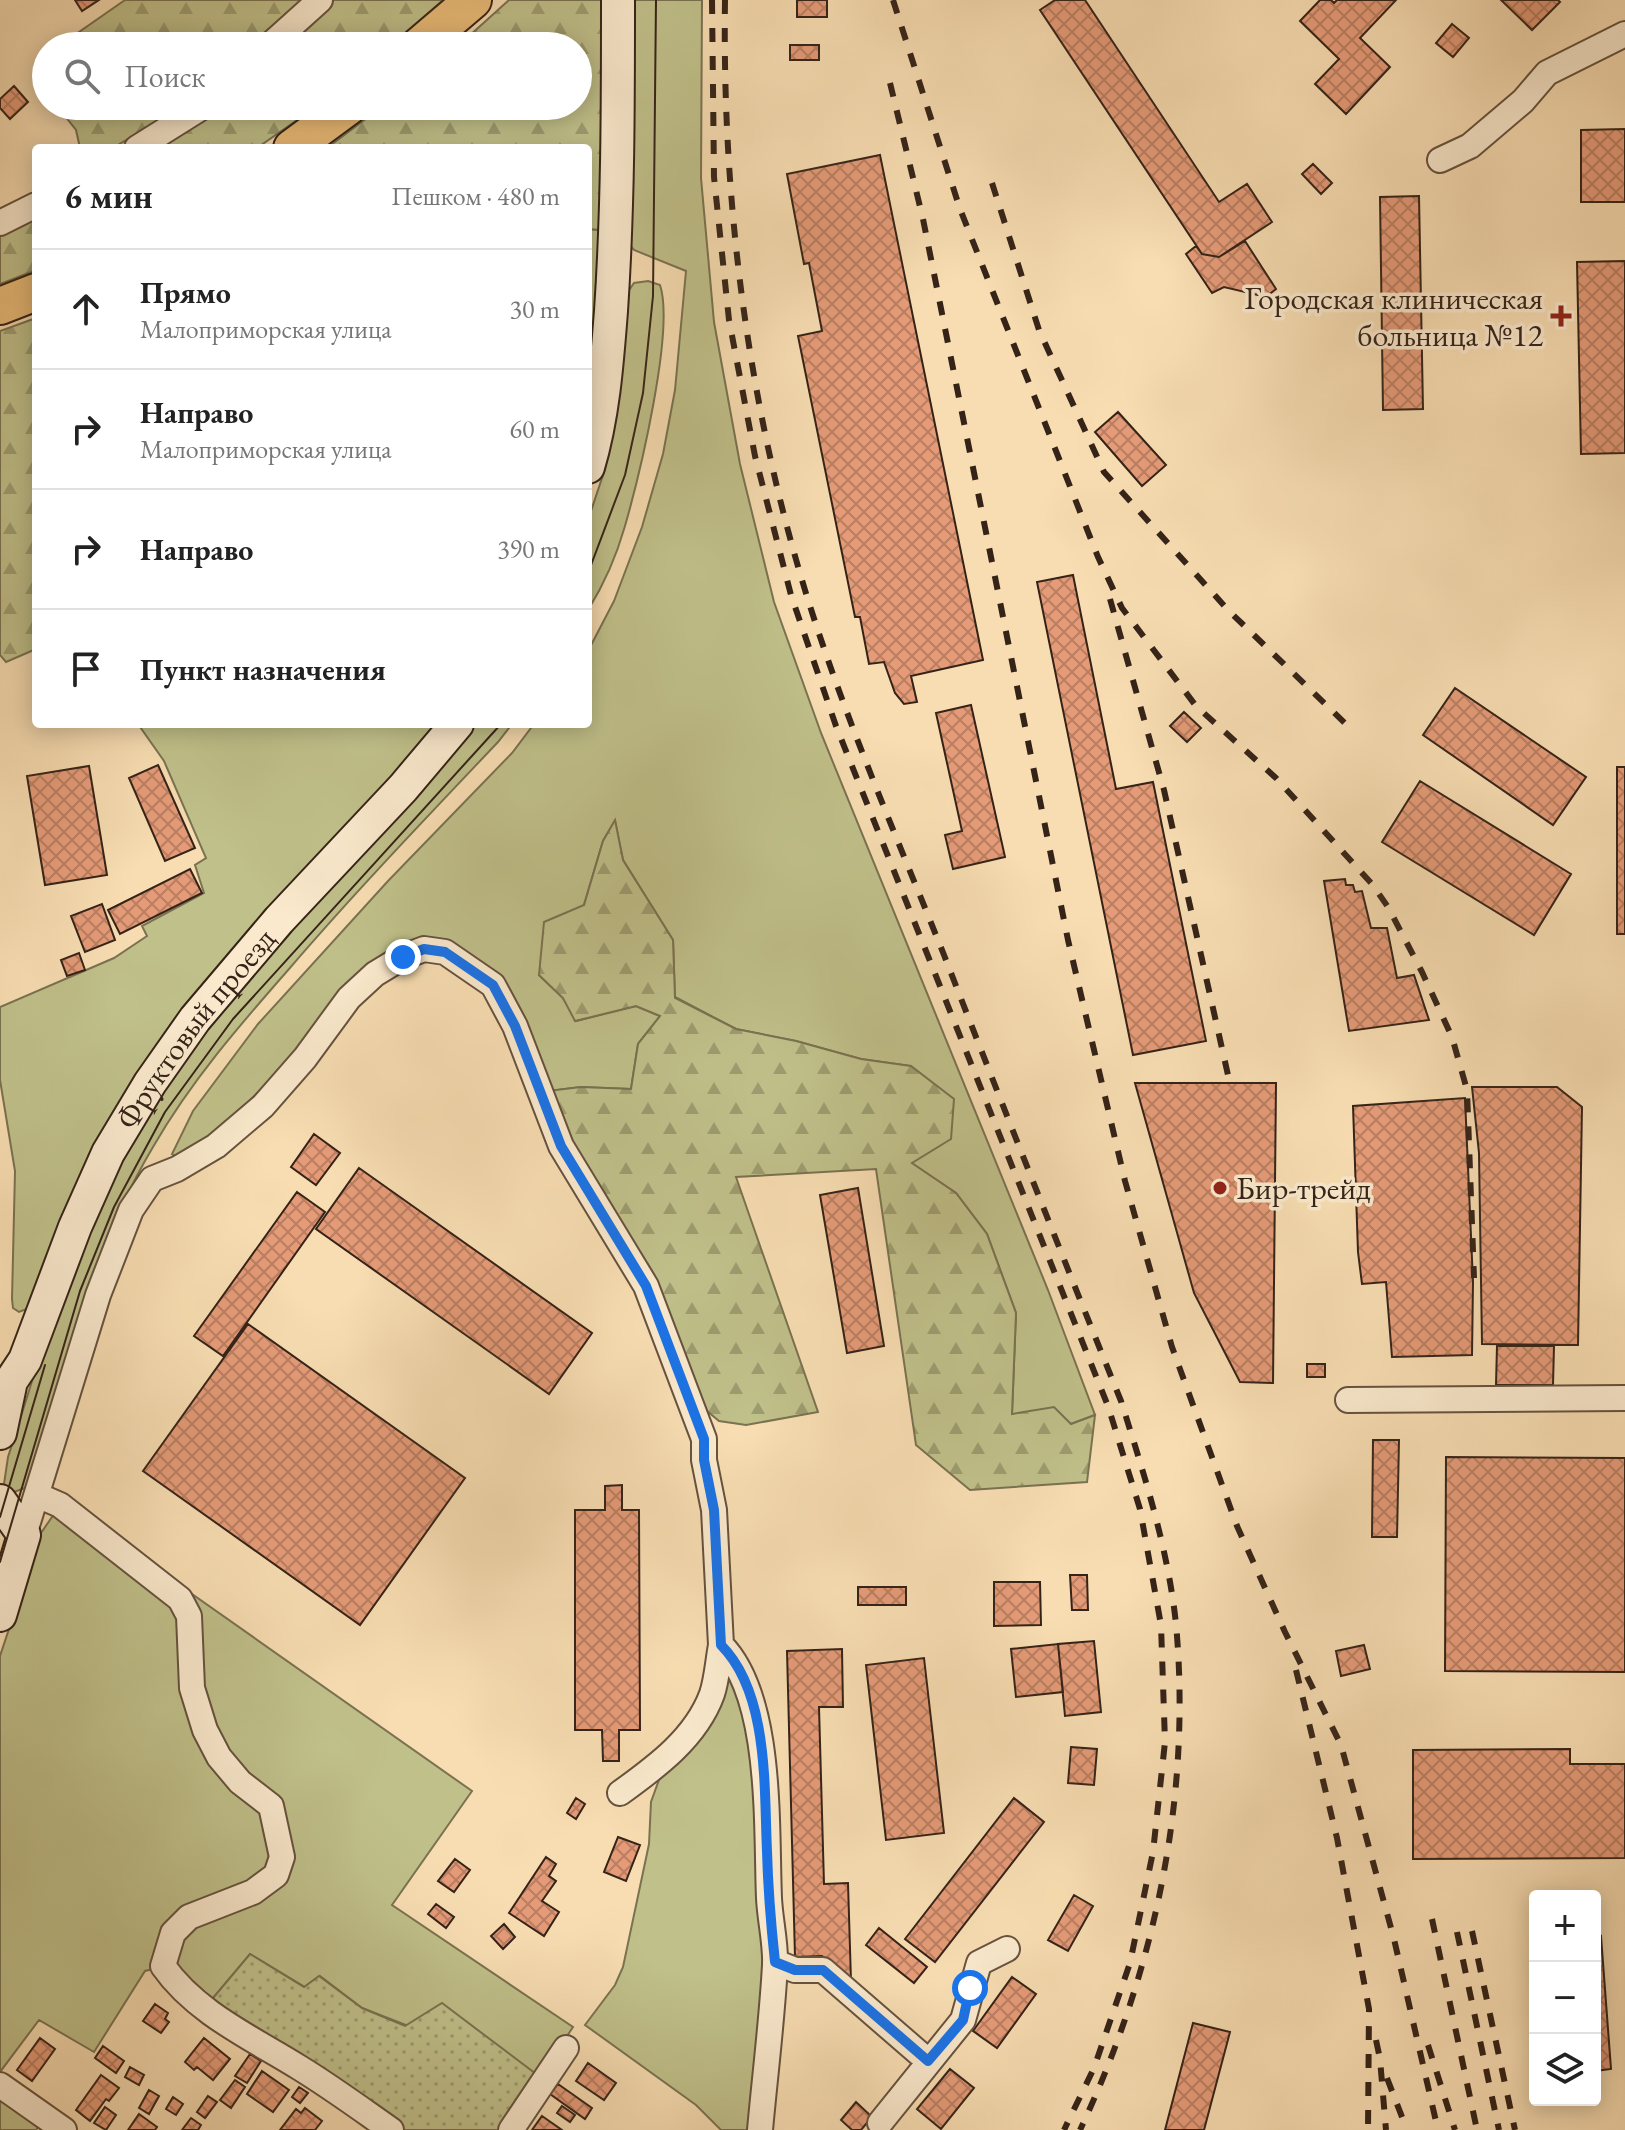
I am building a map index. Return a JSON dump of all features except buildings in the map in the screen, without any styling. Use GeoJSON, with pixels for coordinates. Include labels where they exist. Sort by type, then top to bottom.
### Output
{"type":"FeatureCollection","features":[{"type":"Feature","properties":{"kind":"main road"},"geometry":{"type":"LineString","coordinates":[[435,32],[473,0]]}},
{"type":"Feature","properties":{"kind":"main road"},"geometry":{"type":"LineString","coordinates":[[297,144],[330,120]]}},
{"type":"Feature","properties":{"kind":"main road"},"geometry":{"type":"LineString","coordinates":[[0,306],[32,294]]}},
{"type":"Feature","properties":{"kind":"street"},"geometry":{"type":"LineString","coordinates":[[285,32],[320,0]]}},
{"type":"Feature","properties":{"kind":"street"},"geometry":{"type":"LineString","coordinates":[[592,454],[607,365],[614,267],[618,0]]}},
{"type":"Feature","properties":{"kind":"street"},"geometry":{"type":"LineString","coordinates":[[1440,160],[1470,146],[1523,101],[1547,73],[1625,34]]}},
{"type":"Feature","properties":{"kind":"street"},"geometry":{"type":"LineString","coordinates":[[143,144],[182,120]]}},
{"type":"Feature","properties":{"kind":"street"},"geometry":{"type":"LineString","coordinates":[[0,223],[32,207]]}},
{"type":"Feature","properties":{"kind":"street","name":"Фруктовый проезд"},"geometry":{"type":"LineString","coordinates":[[0,1433],[6,1369],[25,1360],[75,1227],[108,1153],[150,1083],[195,1019],[279,920],[403,788],[454,728]]}},
{"type":"Feature","properties":{"kind":"street"},"geometry":{"type":"LineString","coordinates":[[0,1615],[98,1295],[131,1210],[152,1179],[177,1169],[216,1146],[263,1106],[305,1058],[349,998],[375,974],[424,949],[445,952],[493,985],[515,1026],[561,1146],[646,1286],[704,1439],[704,1460],[714,1510],[721,1645],[713,1691],[703,1715],[686,1738],[652,1770],[620,1793]]}},
{"type":"Feature","properties":{"kind":"street"},"geometry":{"type":"LineString","coordinates":[[1348,1400],[1625,1398]]}},
{"type":"Feature","properties":{"kind":"street"},"geometry":{"type":"LineString","coordinates":[[37,1495],[60,1505],[180,1599],[189,1616],[192,1688],[205,1730],[219,1757],[240,1782],[271,1806],[282,1857],[276,1875],[253,1892],[189,1917],[173,1933],[163,1966],[178,1988],[205,2009],[313,2076],[391,2130]]}},
{"type":"Feature","properties":{"kind":"street"},"geometry":{"type":"LineString","coordinates":[[0,1501],[24,1535]]}},
{"type":"Feature","properties":{"kind":"street"},"geometry":{"type":"LineString","coordinates":[[721,1645],[740,1671],[759,1731],[763,1764],[775,1962],[760,2130]]}},
{"type":"Feature","properties":{"kind":"street"},"geometry":{"type":"LineString","coordinates":[[880,2123],[963,2020],[979,1963],[1007,1949]]}},
{"type":"Feature","properties":{"kind":"street"},"geometry":{"type":"LineString","coordinates":[[775,1962],[795,1970],[823,1970],[928,2061]]}},
{"type":"Feature","properties":{"kind":"street"},"geometry":{"type":"LineString","coordinates":[[511,2130],[566,2048]]}},
{"type":"Feature","properties":{"kind":"street"},"geometry":{"type":"LineString","coordinates":[[0,2085],[64,2130]]}},
{"type":"Feature","properties":{"kind":"green space"},"geometry":{"type":"Polygon","coordinates":[[[125,0],[304,0],[268,32],[79,32],[125,0]]]}},
{"type":"Feature","properties":{"kind":"green space"},"geometry":{"type":"Polygon","coordinates":[[[334,0],[443,0],[407,32],[298,32],[334,0]]]}},
{"type":"Feature","properties":{"kind":"green space"},"geometry":{"type":"Polygon","coordinates":[[[509,0],[609,0],[601,230],[592,229],[592,144],[332,144],[364,120],[592,120],[592,32],[474,32],[509,0]]]}},
{"type":"Feature","properties":{"kind":"green space"},"geometry":{"type":"Polygon","coordinates":[[[627,0],[702,0],[701,178],[714,322],[740,464],[774,602],[821,733],[1048,1290],[1095,1415],[1071,1424],[1012,1414],[1016,1313],[987,1234],[956,1193],[911,1163],[911,1066],[861,1059],[736,1029],[675,997],[673,940],[623,860],[615,821],[603,841],[584,905],[539,975],[563,998],[576,1021],[636,1006],[660,1016],[638,1044],[631,1089],[581,1087],[548,1091],[525,1022],[506,983],[451,942],[421,938],[328,1022],[228,1122],[179,1158],[172,1154],[193,1111],[258,1024],[388,881],[512,753],[531,728],[592,728],[592,643],[614,601],[642,527],[663,454],[675,390],[686,271],[634,250],[627,242],[627,0]]]}},
{"type":"Feature","properties":{"kind":"green space"},"geometry":{"type":"Polygon","coordinates":[[[68,120],[159,120],[120,144],[79,144],[76,130],[68,120]]]}},
{"type":"Feature","properties":{"kind":"green space"},"geometry":{"type":"Polygon","coordinates":[[[193,120],[297,120],[263,144],[156,144],[193,120]]]}},
{"type":"Feature","properties":{"kind":"green space"},"geometry":{"type":"Polygon","coordinates":[[[32,214],[32,272],[0,284],[0,230],[32,214]]]}},
{"type":"Feature","properties":{"kind":"green space"},"geometry":{"type":"Polygon","coordinates":[[[592,229],[601,230],[592,350],[592,229]]]}},
{"type":"Feature","properties":{"kind":"green space"},"geometry":{"type":"Polygon","coordinates":[[[648,281],[660,285],[663,335],[659,368],[622,537],[592,602],[592,508],[605,469],[620,387],[625,296],[634,283],[648,281]]]}},
{"type":"Feature","properties":{"kind":"green space"},"geometry":{"type":"Polygon","coordinates":[[[32,319],[32,651],[6,662],[0,655],[0,331],[32,319]]]}},
{"type":"Feature","properties":{"kind":"green space"},"geometry":{"type":"Polygon","coordinates":[[[141,728],[437,728],[269,910],[32,1307],[19,1312],[13,1308],[12,1299],[15,1171],[0,1080],[0,1007],[114,958],[147,936],[142,926],[204,893],[195,865],[206,858],[164,761],[141,728]]]}},
{"type":"Feature","properties":{"kind":"green space"},"geometry":{"type":"Polygon","coordinates":[[[471,728],[509,728],[340,911],[252,1012],[216,1055],[168,1123],[113,1225],[82,1307],[32,1476],[25,1488],[14,1492],[4,1484],[8,1457],[77,1251],[118,1162],[185,1049],[471,728]]]}},
{"type":"Feature","properties":{"kind":"green space"},"geometry":{"type":"Polygon","coordinates":[[[615,820],[623,860],[673,940],[675,998],[736,1029],[861,1059],[911,1066],[954,1099],[951,1139],[912,1163],[956,1193],[987,1234],[1016,1313],[1012,1414],[1054,1407],[1071,1424],[1095,1415],[1087,1482],[970,1490],[916,1445],[876,1169],[736,1177],[818,1412],[746,1425],[719,1421],[700,1405],[568,1140],[548,1091],[581,1087],[631,1089],[638,1044],[660,1016],[636,1006],[575,1021],[563,998],[539,975],[544,922],[584,905],[603,841],[615,820]]]}},
{"type":"Feature","properties":{"kind":"green space"},"geometry":{"type":"Polygon","coordinates":[[[65,1498],[108,1535],[472,1791],[392,1905],[573,2027],[540,2077],[362,2008],[320,1976],[305,1987],[250,1954],[208,2004],[175,1964],[145,1971],[94,2052],[39,2020],[0,2072],[0,1656],[41,1533],[65,1498]]]}},
{"type":"Feature","properties":{"kind":"green space"},"geometry":{"type":"Polygon","coordinates":[[[728,1671],[749,1708],[767,1954],[757,2130],[721,2130],[696,2105],[585,2025],[615,1985],[623,1967],[649,1844],[651,1802],[660,1777],[728,1671]]]}},
{"type":"Feature","properties":{"kind":"green space"},"geometry":{"type":"Polygon","coordinates":[[[250,1954],[304,1987],[319,1976],[362,2008],[405,2026],[442,2003],[540,2077],[503,2130],[401,2130],[208,2004],[250,1954]]]}},
{"type":"Feature","properties":{"kind":"green space"},"geometry":{"type":"Polygon","coordinates":[[[0,2076],[48,2113],[36,2130],[0,2130],[0,2076]]]}},
{"type":"Feature","properties":{"kind":"tram line"},"geometry":{"type":"LineString","coordinates":[[592,562],[625,475],[643,393],[653,296],[656,0]]}},
{"type":"Feature","properties":{"kind":"tram line"},"geometry":{"type":"LineString","coordinates":[[0,1562],[80,1291],[114,1207],[165,1112],[233,1019],[497,728]]}},
{"type":"Feature","properties":{"kind":"tram line"},"geometry":{"type":"LineString","coordinates":[[0,1517],[45,1365]]}},
{"type":"Feature","properties":{"kind":"railway"},"geometry":{"type":"LineString","coordinates":[[712,0],[714,177],[729,320],[755,456],[791,595],[836,726],[1108,1406],[1140,1509],[1161,1625],[1165,1742],[1153,1852],[1130,1963],[1094,2068],[1064,2130]]}},
{"type":"Feature","properties":{"kind":"railway"},"geometry":{"type":"LineString","coordinates":[[725,0],[728,149],[742,298],[768,446],[805,590],[853,728],[1121,1401],[1154,1511],[1172,1596],[1180,1689],[1178,1754],[1162,1883],[1128,2009],[1080,2130]]}},
{"type":"Feature","properties":{"kind":"railway"},"geometry":{"type":"LineString","coordinates":[[893,0],[960,209],[1098,557],[1122,608],[1196,706],[1276,778],[1372,884],[1388,907],[1422,972],[1452,1037],[1467,1090],[1474,1278]]}},
{"type":"Feature","properties":{"kind":"railway"},"geometry":{"type":"LineString","coordinates":[[890,83],[923,219],[1068,940],[1125,1181],[1172,1347],[1237,1526],[1341,1745],[1394,1939],[1438,2130]]}},
{"type":"Feature","properties":{"kind":"railway"},"geometry":{"type":"LineString","coordinates":[[992,183],[1039,330],[1104,472],[1228,610],[1351,729]]}},
{"type":"Feature","properties":{"kind":"railway"},"geometry":{"type":"LineString","coordinates":[[1110,599],[1164,790],[1230,1084]]}},
{"type":"Feature","properties":{"kind":"railway"},"geometry":{"type":"LineString","coordinates":[[1296,1670],[1337,1838],[1369,2009],[1368,2130]]}},
{"type":"Feature","properties":{"kind":"railway"},"geometry":{"type":"LineString","coordinates":[[1432,1919],[1477,2130]]}},
{"type":"Feature","properties":{"kind":"railway"},"geometry":{"type":"LineString","coordinates":[[1472,1931],[1515,2130]]}},
{"type":"Feature","properties":{"kind":"railway"},"geometry":{"type":"LineString","coordinates":[[1457,1932],[1499,2130]]}},
{"type":"Feature","properties":{"kind":"railway"},"geometry":{"type":"LineString","coordinates":[[1376,2040],[1386,2130]]}},
{"type":"Feature","properties":{"kind":"railway"},"geometry":{"type":"LineString","coordinates":[[1428,2045],[1455,2130]]}},
{"type":"Feature","properties":{"kind":"railway"},"geometry":{"type":"LineString","coordinates":[[1387,2078],[1407,2130]]}},
{"type":"Feature","properties":{"kind":"place","name":"Городская клиническая больница №12"},"geometry":{"type":"Point","coordinates":[1561,316]}},
{"type":"Feature","properties":{"kind":"place","name":"Бир-трейд"},"geometry":{"type":"Point","coordinates":[1220,1188]}},
{"type":"Feature","properties":{"kind":"route"},"geometry":{"type":"LineString","coordinates":[[403,957],[424,949],[445,952],[493,985],[515,1026],[561,1146],[646,1286],[664,1330],[692,1414],[704,1439],[704,1460],[714,1510],[721,1645],[740,1671],[759,1731],[775,1962],[795,1970],[823,1970],[928,2061],[963,2020],[970,1988]]}}]}
